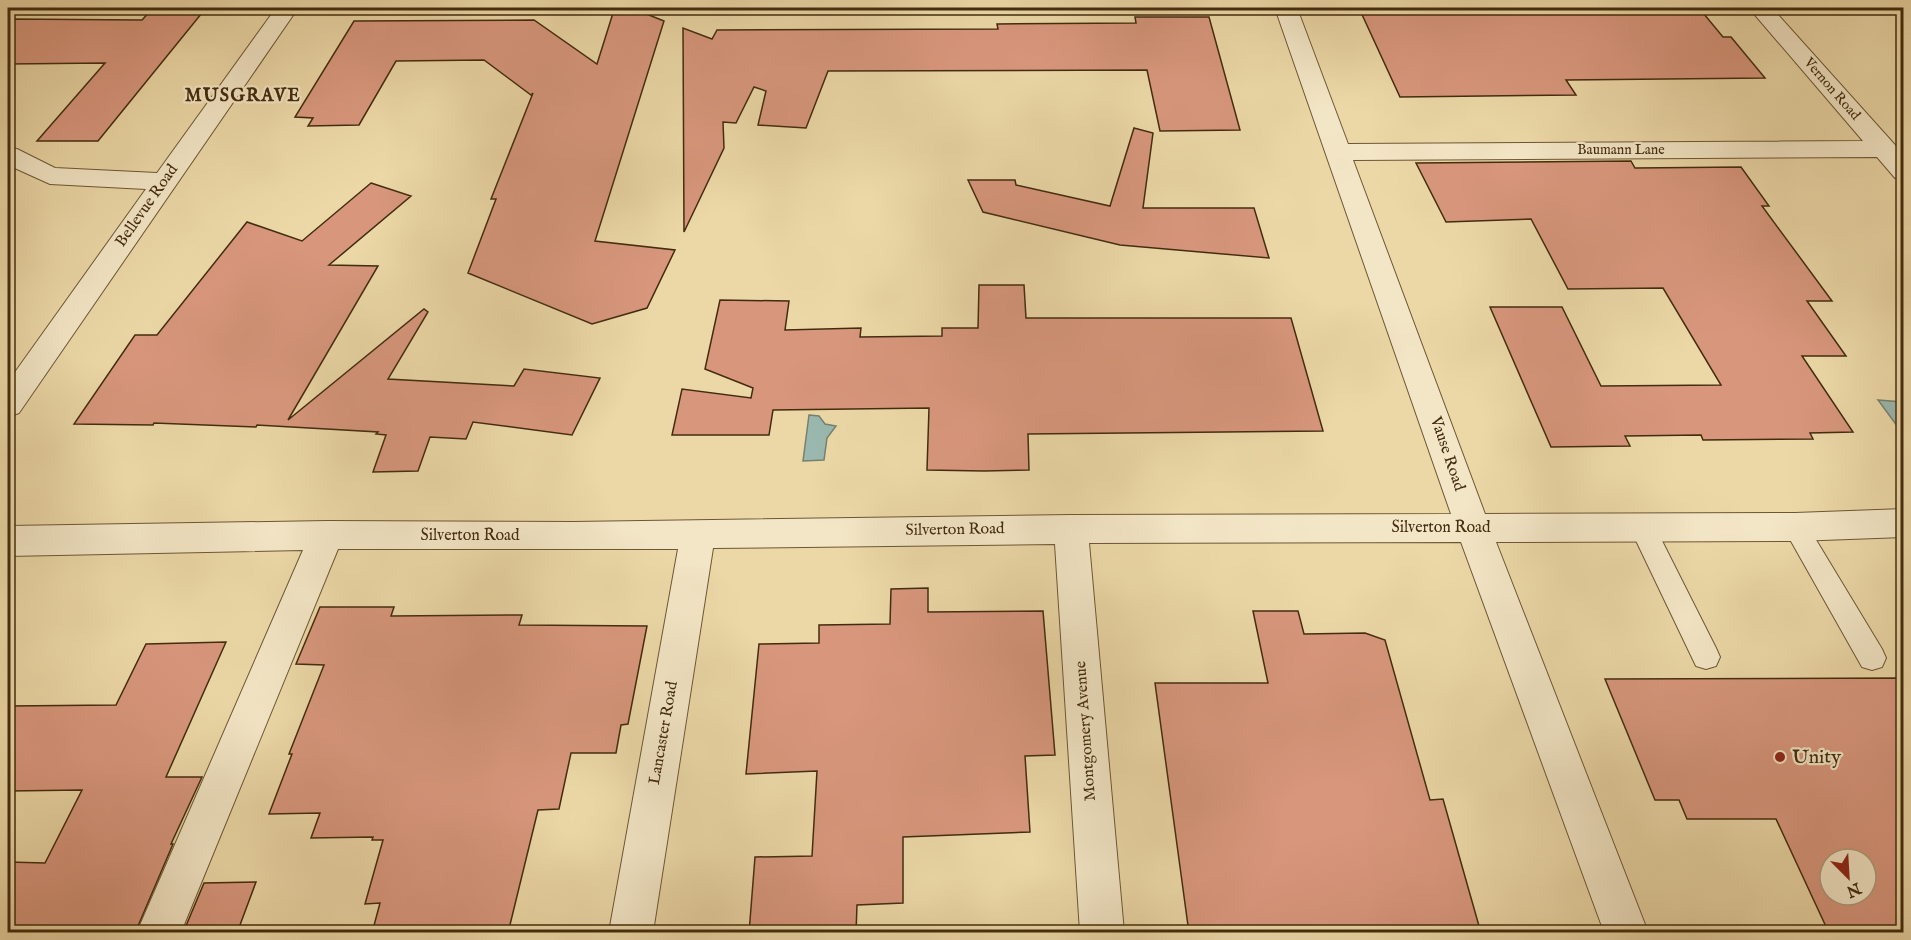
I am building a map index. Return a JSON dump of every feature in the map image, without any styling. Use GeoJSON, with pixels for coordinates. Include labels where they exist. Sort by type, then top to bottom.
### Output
{"type":"FeatureCollection","features":[{"type":"Feature","properties":{"kind":"street","name":"Bellevue Road"},"geometry":{"type":"LineString","coordinates":[[8,405],[288,8]]}},
{"type":"Feature","properties":{"kind":"street","name":"Vause Road"},"geometry":{"type":"LineString","coordinates":[[1286,8],[1473,528],[1626,933]]}},
{"type":"Feature","properties":{"kind":"street","name":"Vernon Road"},"geometry":{"type":"LineString","coordinates":[[1760,8],[1894,149],[1904,172]]}},
{"type":"Feature","properties":{"kind":"street","name":"Baumann Lane"},"geometry":{"type":"LineString","coordinates":[[1339,152],[1894,149]]}},
{"type":"Feature","properties":{"kind":"street"},"geometry":{"type":"LineString","coordinates":[[8,155],[50,176],[165,182]]}},
{"type":"Feature","properties":{"kind":"street","name":"Silverton Road"},"geometry":{"type":"LineString","coordinates":[[8,541],[327,535],[573,536],[1071,529],[1795,527],[1904,523]]}},
{"type":"Feature","properties":{"kind":"street","name":"Montgomery Avenue"},"geometry":{"type":"LineString","coordinates":[[1071,529],[1102,933]]}},
{"type":"Feature","properties":{"kind":"street","name":"Lancaster Road"},"geometry":{"type":"LineString","coordinates":[[631,933],[698,533]]}},
{"type":"Feature","properties":{"kind":"street"},"geometry":{"type":"LineString","coordinates":[[159,933],[327,535]]}},
{"type":"Feature","properties":{"kind":"lane"},"geometry":{"type":"LineString","coordinates":[[1795,527],[1872,658]]}},
{"type":"Feature","properties":{"kind":"lane"},"geometry":{"type":"LineString","coordinates":[[1643,528],[1706,657]]}},
{"type":"Feature","properties":{"kind":"water"},"geometry":{"type":"Polygon","coordinates":[[[1878,400],[1903,402],[1903,434],[1878,400]]]}},
{"type":"Feature","properties":{"kind":"water"},"geometry":{"type":"Polygon","coordinates":[[[809,415],[819,416],[825,424],[836,426],[827,438],[824,460],[803,461],[809,415]]]}},
{"type":"Feature","properties":{"kind":"building"},"geometry":{"type":"Polygon","coordinates":[[[153,8],[206,8],[98,141],[37,141],[105,63],[8,64],[8,19],[142,20],[153,8]]]}},
{"type":"Feature","properties":{"kind":"building"},"geometry":{"type":"Polygon","coordinates":[[[1359,8],[1699,8],[1723,37],[1731,37],[1765,78],[1566,80],[1576,95],[1400,97],[1359,8]]]}},
{"type":"Feature","properties":{"kind":"building"},"geometry":{"type":"Polygon","coordinates":[[[613,13],[644,13],[664,21],[595,241],[675,250],[647,308],[592,324],[468,273],[496,199],[491,199],[533,93],[531,95],[484,60],[396,61],[359,125],[308,126],[313,118],[295,117],[354,21],[534,20],[597,64],[613,13]]]}},
{"type":"Feature","properties":{"kind":"building"},"geometry":{"type":"Polygon","coordinates":[[[1135,17],[1209,17],[1240,130],[1160,131],[1147,70],[828,71],[806,128],[758,125],[766,91],[754,87],[736,123],[723,122],[724,148],[684,232],[683,28],[712,39],[717,30],[998,29],[997,24],[1136,23],[1135,17]]]}},
{"type":"Feature","properties":{"kind":"building"},"geometry":{"type":"Polygon","coordinates":[[[1134,128],[1153,133],[1143,208],[1254,208],[1269,258],[1120,245],[983,212],[968,180],[1015,180],[1016,185],[1110,206],[1134,128]]]}},
{"type":"Feature","properties":{"kind":"building"},"geometry":{"type":"Polygon","coordinates":[[[1631,161],[1635,168],[1741,167],[1769,206],[1762,206],[1832,301],[1807,301],[1846,356],[1802,356],[1853,432],[1810,433],[1813,439],[1703,440],[1701,435],[1625,436],[1630,446],[1551,447],[1490,307],[1562,307],[1601,386],[1721,385],[1663,288],[1568,289],[1531,219],[1446,222],[1416,163],[1631,161]]]}},
{"type":"Feature","properties":{"kind":"building"},"geometry":{"type":"Polygon","coordinates":[[[371,183],[411,196],[329,265],[378,266],[288,420],[424,309],[428,312],[388,379],[514,386],[524,369],[600,378],[572,435],[473,422],[466,439],[430,437],[418,471],[373,472],[386,435],[376,434],[378,432],[257,425],[256,427],[154,423],[153,425],[74,424],[135,335],[157,335],[247,222],[302,241],[371,183]]]}},
{"type":"Feature","properties":{"kind":"building"},"geometry":{"type":"Polygon","coordinates":[[[979,285],[1024,285],[1026,318],[1291,318],[1323,431],[1028,434],[1029,470],[984,471],[927,470],[929,408],[773,410],[769,435],[672,435],[682,389],[751,398],[753,388],[705,369],[720,300],[789,301],[785,330],[861,328],[860,337],[942,336],[942,328],[978,328],[979,285]]]}},
{"type":"Feature","properties":{"kind":"building"},"geometry":{"type":"Polygon","coordinates":[[[928,588],[928,612],[1043,611],[1055,755],[1025,756],[1030,832],[903,837],[903,903],[857,905],[856,933],[749,933],[755,857],[812,856],[817,771],[746,774],[759,644],[819,643],[819,625],[890,624],[891,589],[928,588]]]}},
{"type":"Feature","properties":{"kind":"building"},"geometry":{"type":"Polygon","coordinates":[[[320,607],[394,607],[391,616],[522,615],[519,625],[647,626],[628,724],[621,725],[616,753],[571,753],[559,809],[538,810],[508,933],[372,933],[380,903],[365,904],[383,840],[372,840],[373,837],[311,838],[320,813],[269,814],[292,754],[289,754],[324,665],[296,664],[320,607]]]}},
{"type":"Feature","properties":{"kind":"building"},"geometry":{"type":"Polygon","coordinates":[[[1253,611],[1298,611],[1304,634],[1365,633],[1385,640],[1430,800],[1443,799],[1481,933],[1189,933],[1155,683],[1268,683],[1253,611]]]}},
{"type":"Feature","properties":{"kind":"building"},"geometry":{"type":"Polygon","coordinates":[[[226,642],[166,777],[202,777],[171,844],[173,844],[135,933],[8,933],[8,862],[45,863],[82,790],[8,791],[8,706],[116,705],[146,644],[226,642]]]}},
{"type":"Feature","properties":{"kind":"building"},"geometry":{"type":"Polygon","coordinates":[[[1904,678],[1904,933],[1829,933],[1776,819],[1687,819],[1679,800],[1655,800],[1605,679],[1904,678]]]}},
{"type":"Feature","properties":{"kind":"building"},"geometry":{"type":"Polygon","coordinates":[[[256,882],[237,933],[183,933],[204,883],[256,882]]]}},
{"type":"Feature","properties":{"kind":"place","name":"Unity"},"geometry":{"type":"Point","coordinates":[1780,757]}},
{"type":"Feature","properties":{"kind":"district","name":"MUSGRAVE"},"geometry":{"type":"Point","coordinates":[243,96]}}]}
